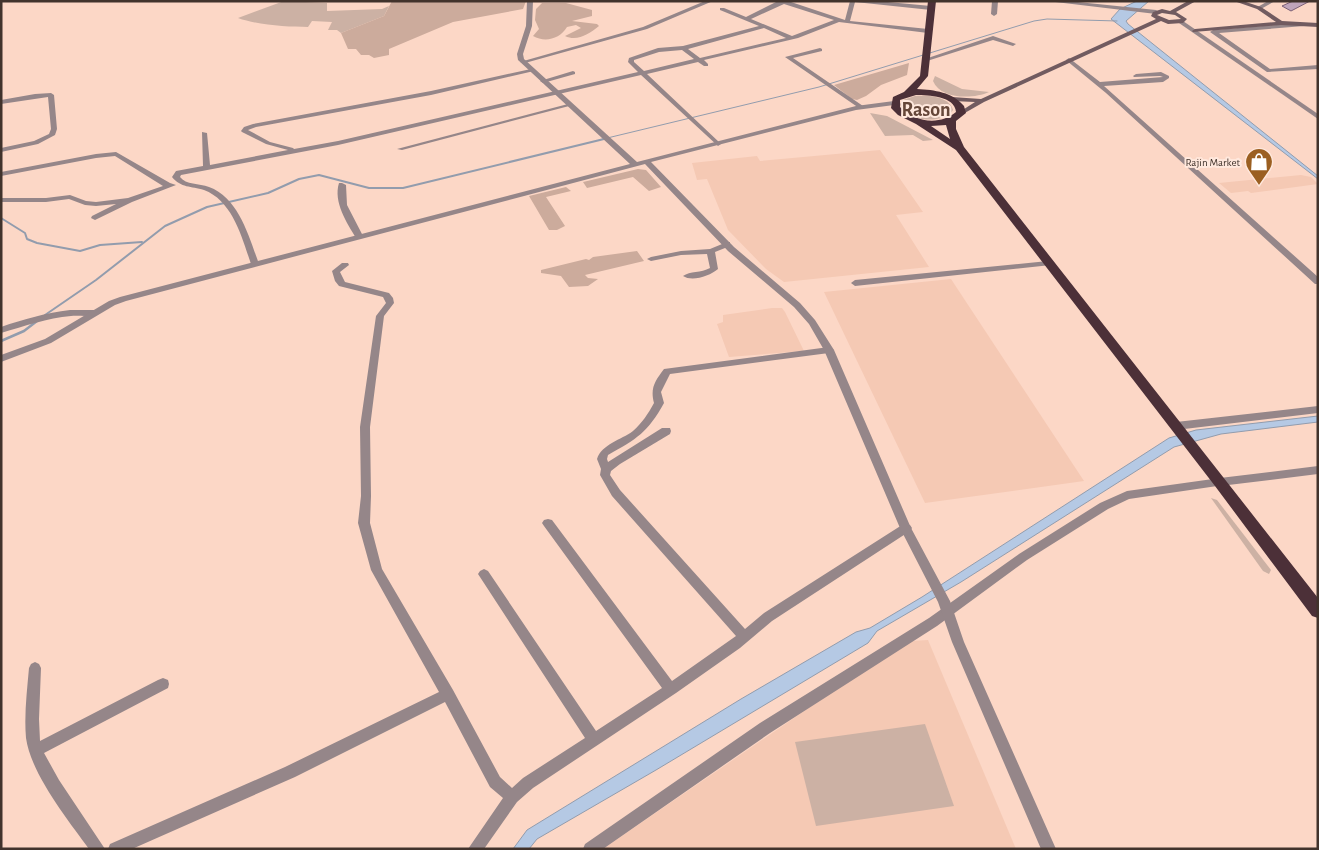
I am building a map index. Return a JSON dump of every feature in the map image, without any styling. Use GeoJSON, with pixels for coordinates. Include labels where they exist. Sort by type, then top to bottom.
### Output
{"type":"FeatureCollection","features":[{"type":"Feature","properties":{"kind":"highway"},"geometry":{"type":"LineString","coordinates":[[931,4],[924,76],[907,94],[896,99],[894,103],[898,112],[926,126],[958,148],[1220,482],[1318,611]]}},
{"type":"Feature","properties":{"kind":"highway"},"geometry":{"type":"LineString","coordinates":[[911,119],[933,123],[952,120],[961,113],[961,108],[924,76]]}},
{"type":"Feature","properties":{"kind":"highway"},"geometry":{"type":"LineString","coordinates":[[907,94],[925,92],[948,98]]}},
{"type":"Feature","properties":{"kind":"highway"},"geometry":{"type":"LineString","coordinates":[[952,120],[951,129],[958,148]]}},
{"type":"Feature","properties":{"kind":"main road"},"geometry":{"type":"LineString","coordinates":[[1172,12],[1193,1]]}},
{"type":"Feature","properties":{"kind":"main road"},"geometry":{"type":"LineString","coordinates":[[1237,1],[1259,8],[1281,23]]}},
{"type":"Feature","properties":{"kind":"main road"},"geometry":{"type":"LineString","coordinates":[[1156,12],[1172,12],[1184,19],[1181,22],[1173,23],[1159,20],[1154,16],[1156,12]]}},
{"type":"Feature","properties":{"kind":"main road"},"geometry":{"type":"LineString","coordinates":[[961,113],[982,101],[1128,32],[1159,20]]}},
{"type":"Feature","properties":{"kind":"main road"},"geometry":{"type":"LineString","coordinates":[[1195,31],[1281,23],[1318,26]]}},
{"type":"Feature","properties":{"kind":"main road"},"geometry":{"type":"LineString","coordinates":[[948,98],[982,101]]}},
{"type":"Feature","properties":{"kind":"street"},"geometry":{"type":"LineString","coordinates":[[530,1],[529,26],[520,54],[523,62],[636,165]]}},
{"type":"Feature","properties":{"kind":"street"},"geometry":{"type":"LineString","coordinates":[[523,62],[638,30],[710,1]]}},
{"type":"Feature","properties":{"kind":"street"},"geometry":{"type":"LineString","coordinates":[[847,22],[853,1]]}},
{"type":"Feature","properties":{"kind":"street"},"geometry":{"type":"LineString","coordinates":[[857,1],[931,4]]}},
{"type":"Feature","properties":{"kind":"street"},"geometry":{"type":"LineString","coordinates":[[994,14],[995,1]]}},
{"type":"Feature","properties":{"kind":"street"},"geometry":{"type":"LineString","coordinates":[[1050,1],[1109,4],[1121,8],[1156,12]]}},
{"type":"Feature","properties":{"kind":"street"},"geometry":{"type":"LineString","coordinates":[[1259,8],[1272,1]]}},
{"type":"Feature","properties":{"kind":"street"},"geometry":{"type":"LineString","coordinates":[[748,19],[783,2],[847,22],[928,32]]}},
{"type":"Feature","properties":{"kind":"street"},"geometry":{"type":"LineString","coordinates":[[722,9],[792,38]]}},
{"type":"Feature","properties":{"kind":"street"},"geometry":{"type":"LineString","coordinates":[[181,184],[176,177],[178,173],[297,151],[557,93],[792,38],[839,20]]}},
{"type":"Feature","properties":{"kind":"street"},"geometry":{"type":"LineString","coordinates":[[1181,22],[1318,117]]}},
{"type":"Feature","properties":{"kind":"street"},"geometry":{"type":"LineString","coordinates":[[718,144],[642,73],[631,62],[631,59],[658,50],[682,48],[766,26]]}},
{"type":"Feature","properties":{"kind":"street"},"geometry":{"type":"LineString","coordinates":[[1318,26],[1285,26],[1213,32],[1269,71],[1318,68]]}},
{"type":"Feature","properties":{"kind":"street"},"geometry":{"type":"LineString","coordinates":[[925,57],[993,38],[1013,44]]}},
{"type":"Feature","properties":{"kind":"street"},"geometry":{"type":"LineString","coordinates":[[682,48],[706,65]]}},
{"type":"Feature","properties":{"kind":"street"},"geometry":{"type":"LineString","coordinates":[[820,50],[788,57],[861,107]]}},
{"type":"Feature","properties":{"kind":"street"},"geometry":{"type":"LineString","coordinates":[[1069,60],[1318,282]]}},
{"type":"Feature","properties":{"kind":"street"},"geometry":{"type":"LineString","coordinates":[[1255,73],[1318,68]]}},
{"type":"Feature","properties":{"kind":"street"},"geometry":{"type":"LineString","coordinates":[[297,151],[268,143],[244,131],[246,128],[255,125],[431,93],[532,71]]}},
{"type":"Feature","properties":{"kind":"street"},"geometry":{"type":"LineString","coordinates":[[543,81],[573,73]]}},
{"type":"Feature","properties":{"kind":"street"},"geometry":{"type":"LineString","coordinates":[[1098,84],[1163,80],[1167,77],[1161,74],[1136,76]]}},
{"type":"Feature","properties":{"kind":"street"},"geometry":{"type":"LineString","coordinates":[[1,102],[50,95],[54,129],[52,135],[46,140],[1,150]]}},
{"type":"Feature","properties":{"kind":"street"},"geometry":{"type":"LineString","coordinates":[[1,359],[48,341],[112,303],[124,299],[359,236],[861,107],[894,103]]}},
{"type":"Feature","properties":{"kind":"street"},"geometry":{"type":"LineString","coordinates":[[400,149],[570,105]]}},
{"type":"Feature","properties":{"kind":"street"},"geometry":{"type":"LineString","coordinates":[[204,133],[207,167]]}},
{"type":"Feature","properties":{"kind":"street"},"geometry":{"type":"LineString","coordinates":[[1,174],[116,154],[169,186]]}},
{"type":"Feature","properties":{"kind":"street"},"geometry":{"type":"LineString","coordinates":[[647,162],[727,244],[766,280],[797,305],[812,322],[829,350],[906,528],[946,606],[958,642],[1049,849]]}},
{"type":"Feature","properties":{"kind":"street"},"geometry":{"type":"LineString","coordinates":[[95,218],[129,200],[169,186],[181,184],[208,189],[227,203],[240,225],[255,264]]}},
{"type":"Feature","properties":{"kind":"street"},"geometry":{"type":"LineString","coordinates":[[342,185],[340,191],[344,205],[359,236]]}},
{"type":"Feature","properties":{"kind":"street"},"geometry":{"type":"LineString","coordinates":[[1,200],[46,200],[70,197],[85,203],[96,204],[129,200]]}},
{"type":"Feature","properties":{"kind":"street"},"geometry":{"type":"LineString","coordinates":[[651,259],[681,253],[711,251],[727,244]]}},
{"type":"Feature","properties":{"kind":"street"},"geometry":{"type":"LineString","coordinates":[[688,276],[706,274],[714,269],[711,251]]}},
{"type":"Feature","properties":{"kind":"street"},"geometry":{"type":"LineString","coordinates":[[855,283],[1048,263]]}},
{"type":"Feature","properties":{"kind":"street"},"geometry":{"type":"LineString","coordinates":[[345,265],[336,271],[342,284],[386,295],[390,298],[390,303],[380,316],[368,392],[365,427],[366,496],[364,523],[377,570],[448,694],[495,782],[512,797]]}},
{"type":"Feature","properties":{"kind":"street"},"geometry":{"type":"LineString","coordinates":[[1,330],[36,318],[79,312],[94,313]]}},
{"type":"Feature","properties":{"kind":"street"},"geometry":{"type":"LineString","coordinates":[[745,636],[616,492],[605,475],[606,468],[602,459],[604,453],[628,441],[641,430],[654,413],[659,403],[656,392],[667,372],[829,350]]}},
{"type":"Feature","properties":{"kind":"street"},"geometry":{"type":"LineString","coordinates":[[1182,434],[1318,409]]}},
{"type":"Feature","properties":{"kind":"street"},"geometry":{"type":"LineString","coordinates":[[606,468],[616,460],[666,431]]}},
{"type":"Feature","properties":{"kind":"street"},"geometry":{"type":"LineString","coordinates":[[590,849],[946,606],[1104,506],[1127,495],[1318,470]]}},
{"type":"Feature","properties":{"kind":"street"},"geometry":{"type":"LineString","coordinates":[[548,523],[671,689]]}},
{"type":"Feature","properties":{"kind":"street"},"geometry":{"type":"LineString","coordinates":[[475,849],[512,797],[528,783],[671,689],[745,636],[768,617],[906,528]]}},
{"type":"Feature","properties":{"kind":"street"},"geometry":{"type":"LineString","coordinates":[[484,574],[594,738]]}},
{"type":"Feature","properties":{"kind":"street"},"geometry":{"type":"LineString","coordinates":[[35,668],[33,736],[36,750],[51,780],[98,849]]}},
{"type":"Feature","properties":{"kind":"street"},"geometry":{"type":"LineString","coordinates":[[36,750],[163,684]]}},
{"type":"Feature","properties":{"kind":"street"},"geometry":{"type":"LineString","coordinates":[[115,849],[290,772],[448,694]]}},
{"type":"Feature","properties":{"kind":"shaded area"},"geometry":{"type":"Polygon","coordinates":[[[284,1],[327,3],[327,11],[382,9],[389,6],[384,16],[341,33],[337,30],[328,30],[332,22],[312,21],[308,27],[291,27],[263,24],[238,18],[284,1]]]}},
{"type":"Feature","properties":{"kind":"shaded area"},"geometry":{"type":"Polygon","coordinates":[[[392,1],[526,1],[523,9],[453,22],[389,49],[389,55],[374,58],[369,55],[361,55],[356,49],[348,49],[341,33],[384,16],[392,1]]]}},
{"type":"Feature","properties":{"kind":"shaded area"},"geometry":{"type":"Polygon","coordinates":[[[542,3],[566,3],[592,10],[592,16],[572,21],[597,24],[599,26],[578,38],[565,36],[581,28],[576,25],[567,27],[552,39],[542,39],[533,36],[539,29],[535,20],[536,9],[542,3]]]}},
{"type":"Feature","properties":{"kind":"shaded area"},"geometry":{"type":"Polygon","coordinates":[[[909,63],[907,75],[881,85],[857,100],[852,99],[834,85],[909,63]]]}},
{"type":"Feature","properties":{"kind":"shaded area"},"geometry":{"type":"Polygon","coordinates":[[[935,76],[962,89],[989,92],[967,97],[950,95],[937,87],[933,81],[935,76]]]}},
{"type":"Feature","properties":{"kind":"shaded area"},"geometry":{"type":"Polygon","coordinates":[[[915,96],[932,96],[943,99],[951,105],[953,110],[941,118],[916,118],[908,115],[900,104],[903,100],[915,96]]]}},
{"type":"Feature","properties":{"kind":"shaded area"},"geometry":{"type":"Polygon","coordinates":[[[870,113],[887,116],[933,140],[923,141],[913,135],[885,136],[870,113]]]}},
{"type":"Feature","properties":{"kind":"shaded area"},"geometry":{"type":"Polygon","coordinates":[[[880,150],[923,212],[896,215],[929,267],[784,282],[766,269],[728,230],[707,179],[697,180],[692,163],[757,156],[760,161],[880,150]]]}},
{"type":"Feature","properties":{"kind":"shaded area"},"geometry":{"type":"Polygon","coordinates":[[[638,169],[646,170],[661,187],[649,191],[633,177],[587,188],[583,182],[638,169]]]}},
{"type":"Feature","properties":{"kind":"shaded area","name":"Rajin Market"},"geometry":{"type":"Polygon","coordinates":[[[1301,175],[1311,177],[1318,184],[1251,193],[1248,191],[1231,193],[1219,183],[1301,175]]]}},
{"type":"Feature","properties":{"kind":"shaded area"},"geometry":{"type":"Polygon","coordinates":[[[566,187],[571,191],[546,197],[565,226],[557,230],[549,230],[529,196],[566,187]]]}},
{"type":"Feature","properties":{"kind":"shaded area"},"geometry":{"type":"Polygon","coordinates":[[[637,251],[644,261],[585,275],[588,278],[598,279],[588,286],[569,287],[561,276],[541,273],[541,270],[586,259],[589,260],[593,257],[637,251]]]}},
{"type":"Feature","properties":{"kind":"shaded area"},"geometry":{"type":"Polygon","coordinates":[[[951,279],[1084,481],[925,503],[824,292],[951,279]]]}},
{"type":"Feature","properties":{"kind":"shaded area"},"geometry":{"type":"Polygon","coordinates":[[[782,308],[785,312],[804,351],[729,357],[717,324],[723,322],[723,315],[782,308]]]}},
{"type":"Feature","properties":{"kind":"shaded area"},"geometry":{"type":"Polygon","coordinates":[[[1211,498],[1217,500],[1271,570],[1269,574],[1263,571],[1211,498]]]}},
{"type":"Feature","properties":{"kind":"shaded area"},"geometry":{"type":"Polygon","coordinates":[[[928,640],[1016,849],[603,849],[829,694],[912,641],[928,640]]]}},
{"type":"Feature","properties":{"kind":"shaded area"},"geometry":{"type":"Polygon","coordinates":[[[925,724],[954,806],[816,826],[795,742],[925,724]]]}},
{"type":"Feature","properties":{"kind":"water"},"geometry":{"type":"Polygon","coordinates":[[[1137,1],[1149,1],[1126,21],[1128,24],[1318,176],[1318,179],[1111,19],[1120,9],[1137,1]]]}},
{"type":"Feature","properties":{"kind":"water"},"geometry":{"type":"Polygon","coordinates":[[[1318,416],[1318,422],[1221,434],[1174,447],[961,582],[877,631],[868,643],[537,839],[529,849],[513,849],[527,830],[741,699],[856,632],[870,628],[922,597],[1169,438],[1196,430],[1318,416]]]}},
{"type":"Feature","properties":{"kind":"building"},"geometry":{"type":"Polygon","coordinates":[[[1293,1],[1310,1],[1291,11],[1282,6],[1293,1]]]}},
{"type":"Feature","properties":{"kind":"waterway"},"geometry":{"type":"LineString","coordinates":[[599,140],[819,87],[1034,21],[1047,19],[1117,21]]}},
{"type":"Feature","properties":{"kind":"waterway"},"geometry":{"type":"LineString","coordinates":[[45,315],[96,280],[165,226],[207,207],[268,193],[299,179],[319,175],[369,188],[403,188],[604,139]]}},
{"type":"Feature","properties":{"kind":"waterway"},"geometry":{"type":"LineString","coordinates":[[1,218],[25,233],[27,239],[37,243],[80,251],[100,245],[142,242]]}},
{"type":"Feature","properties":{"kind":"waterway"},"geometry":{"type":"LineString","coordinates":[[1,341],[24,331],[37,321]]}},
{"type":"Feature","properties":{"kind":"place","name":"Rajin Market"},"geometry":{"type":"Point","coordinates":[1259,186]}},
{"type":"Feature","properties":{"kind":"district","name":"Rason"},"geometry":{"type":"Point","coordinates":[926,109]}}]}
